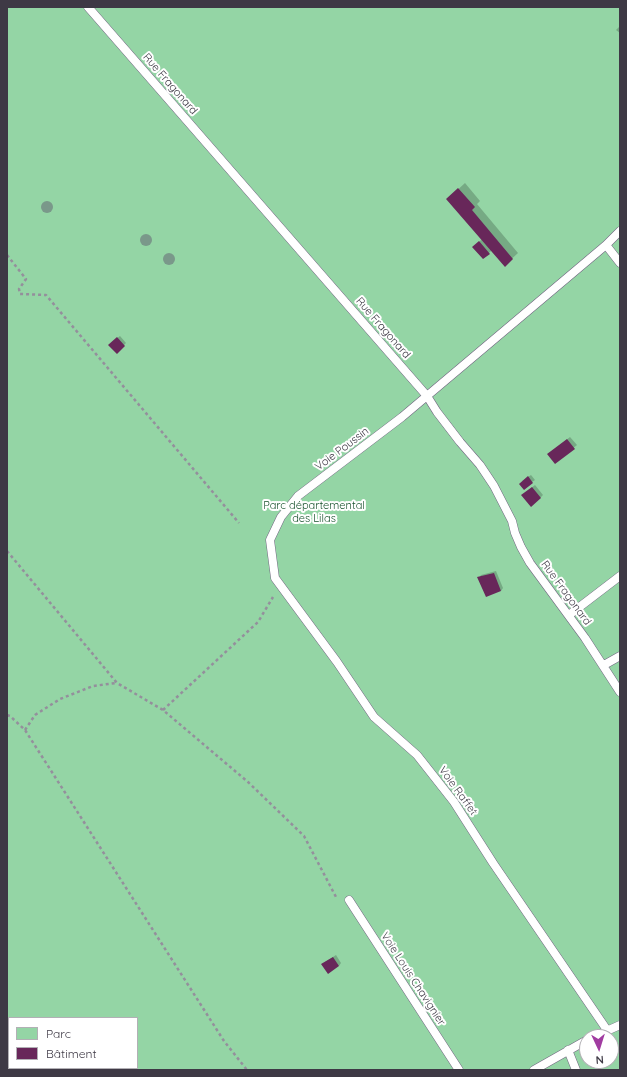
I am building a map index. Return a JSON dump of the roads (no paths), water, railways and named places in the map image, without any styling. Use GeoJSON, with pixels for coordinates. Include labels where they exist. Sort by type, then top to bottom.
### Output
{"type":"FeatureCollection","features":[{"type":"Feature","properties":{"kind":"lane","name":"Rue Fragonard"},"geometry":{"type":"LineString","coordinates":[[88,7],[427,396],[451,430],[480,465],[494,486],[512,522],[521,547],[530,563],[604,666],[620,692]]}},
{"type":"Feature","properties":{"kind":"lane","name":"Voie Poussin"},"geometry":{"type":"LineString","coordinates":[[276,578],[270,540],[281,517],[298,496],[402,417],[606,245],[620,231]]}},
{"type":"Feature","properties":{"kind":"lane"},"geometry":{"type":"LineString","coordinates":[[606,245],[620,263]]}},
{"type":"Feature","properties":{"kind":"lane"},"geometry":{"type":"LineString","coordinates":[[568,615],[620,576]]}},
{"type":"Feature","properties":{"kind":"lane","name":"Voie Raffet"},"geometry":{"type":"LineString","coordinates":[[276,578],[337,662],[374,717],[417,755],[454,802],[493,863],[606,1029]]}},
{"type":"Feature","properties":{"kind":"lane"},"geometry":{"type":"LineString","coordinates":[[604,666],[620,656]]}},
{"type":"Feature","properties":{"kind":"lane","name":"Voie Louis Chavignier"},"geometry":{"type":"LineString","coordinates":[[349,900],[459,1070]]}},
{"type":"Feature","properties":{"kind":"lane"},"geometry":{"type":"LineString","coordinates":[[610,1029],[620,1025]]}},
{"type":"Feature","properties":{"kind":"lane"},"geometry":{"type":"LineString","coordinates":[[534,1070],[579,1044]]}},
{"type":"Feature","properties":{"kind":"lane"},"geometry":{"type":"LineString","coordinates":[[568,1050],[576,1070]]}},
{"type":"Feature","properties":{"kind":"park label","name":"Parc départemental des Lilas"},"geometry":{"type":"Point","coordinates":[314,512]}}]}
